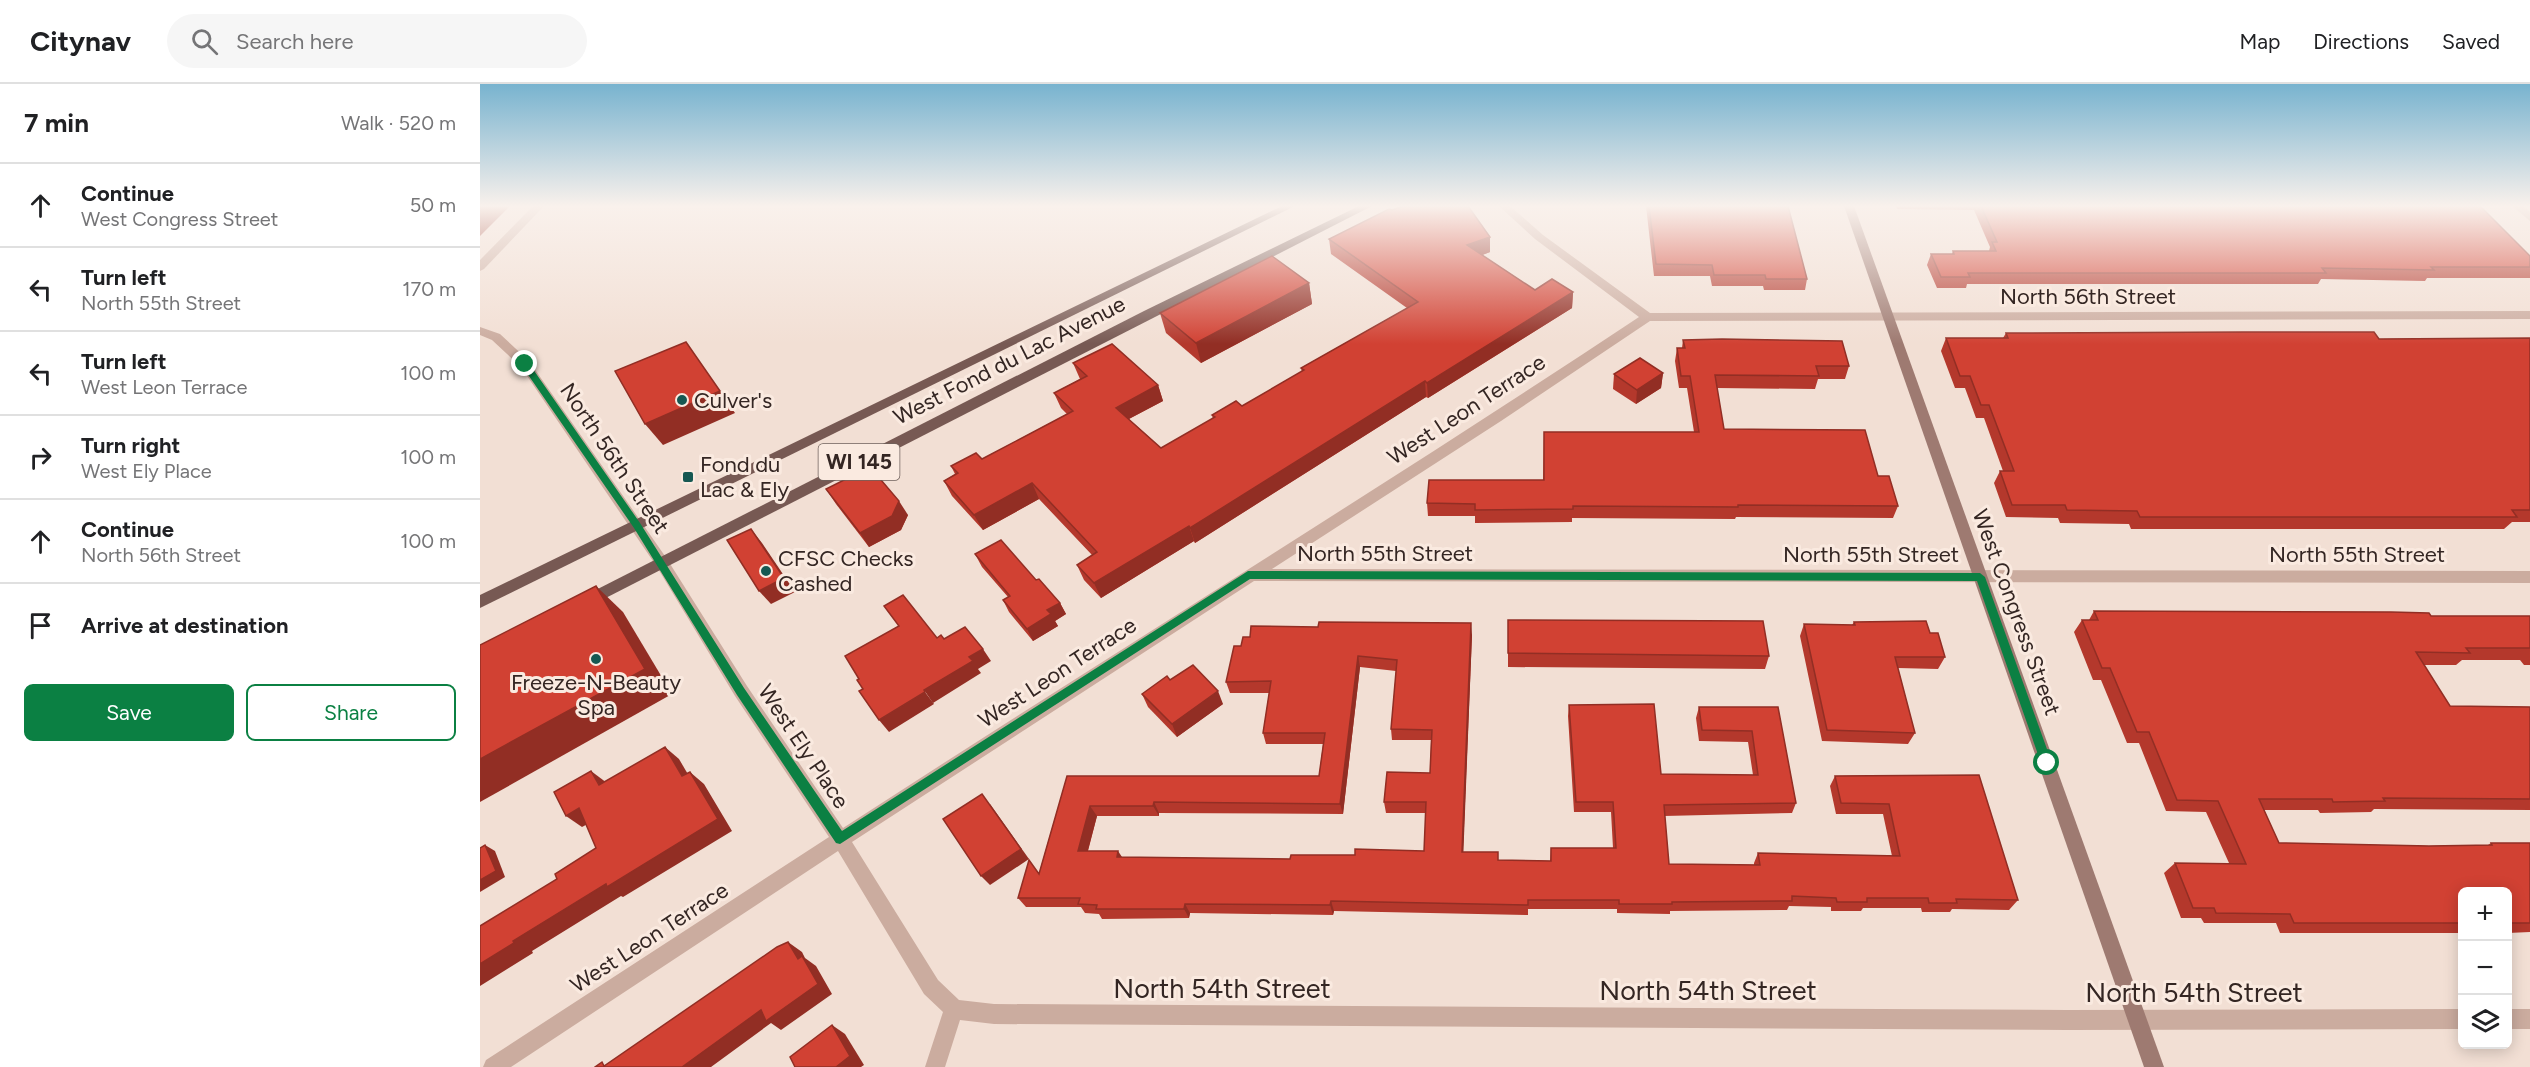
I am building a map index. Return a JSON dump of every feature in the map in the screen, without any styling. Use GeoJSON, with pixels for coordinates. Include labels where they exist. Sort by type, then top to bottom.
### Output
{"type":"FeatureCollection","features":[{"type":"Feature","properties":{"kind":"main road","name":"West Fond du Lac Avenue"},"geometry":{"type":"LineString","coordinates":[[480,602],[1196,252]]}},
{"type":"Feature","properties":{"kind":"main road","name":"West Fond du Lac Avenue"},"geometry":{"type":"LineString","coordinates":[[573,608],[1274,252]]}},
{"type":"Feature","properties":{"kind":"street"},"geometry":{"type":"LineString","coordinates":[[480,267],[495,252]]}},
{"type":"Feature","properties":{"kind":"street"},"geometry":{"type":"LineString","coordinates":[[1559,252],[1647,317]]}},
{"type":"Feature","properties":{"kind":"street","name":"West Congress Street"},"geometry":{"type":"LineString","coordinates":[[1865,252],[2154,1067]]}},
{"type":"Feature","properties":{"kind":"street","name":"North 56th Street"},"geometry":{"type":"LineString","coordinates":[[1647,317],[2530,315]]}},
{"type":"Feature","properties":{"kind":"street","name":"West Leon Terrace"},"geometry":{"type":"LineString","coordinates":[[493,1067],[1248,575],[1496,418],[1647,317]]}},
{"type":"Feature","properties":{"kind":"street","name":"North 56th Street"},"geometry":{"type":"LineString","coordinates":[[480,332],[496,337],[525,364],[662,563]]}},
{"type":"Feature","properties":{"kind":"street","name":"West Ely Place"},"geometry":{"type":"LineString","coordinates":[[662,563],[741,691],[840,839],[931,987],[954,1009]]}},
{"type":"Feature","properties":{"kind":"street","name":"North 55th Street"},"geometry":{"type":"LineString","coordinates":[[1248,575],[2530,577]]}},
{"type":"Feature","properties":{"kind":"street"},"geometry":{"type":"LineString","coordinates":[[935,1067],[954,1009]]}},
{"type":"Feature","properties":{"kind":"street","name":"North 54th Street"},"geometry":{"type":"LineString","coordinates":[[954,1009],[994,1014],[2138,1020],[2458,1019]]}},
{"type":"Feature","properties":{"kind":"street"},"geometry":{"type":"LineString","coordinates":[[2512,1019],[2530,1019]]}},
{"type":"Feature","properties":{"kind":"building"},"geometry":{"type":"Polygon","coordinates":[[[1347,252],[1477,252],[1535,290],[1552,279],[1573,292],[1427,383],[1425,381],[1190,528],[1189,526],[1094,583],[1077,565],[1097,552],[1032,483],[974,515],[944,481],[958,473],[951,466],[976,453],[982,459],[1073,411],[1054,393],[1087,376],[1073,363],[1112,344],[1158,385],[1116,408],[1161,448],[1215,417],[1212,415],[1236,401],[1242,406],[1304,370],[1301,368],[1418,302],[1347,252]]]}},
{"type":"Feature","properties":{"kind":"building"},"geometry":{"type":"Polygon","coordinates":[[[1655,252],[1800,252],[1807,279],[1766,279],[1765,275],[1714,275],[1712,265],[1656,264],[1655,252]]]}},
{"type":"Feature","properties":{"kind":"building"},"geometry":{"type":"Polygon","coordinates":[[[1953,252],[2526,252],[2530,256],[2530,267],[2431,267],[2434,270],[2322,268],[2326,273],[1968,273],[1970,277],[1941,277],[1931,254],[1954,254],[1953,252]]]}},
{"type":"Feature","properties":{"kind":"building"},"geometry":{"type":"Polygon","coordinates":[[[1272,256],[1309,283],[1196,343],[1160,313],[1272,256]]]}},
{"type":"Feature","properties":{"kind":"building"},"geometry":{"type":"Polygon","coordinates":[[[2374,332],[2379,339],[2530,338],[2530,510],[2512,510],[2517,517],[2140,517],[2137,511],[2067,510],[2065,505],[2012,505],[2000,471],[2014,471],[1989,405],[1981,405],[1970,376],[1960,376],[1946,338],[2008,338],[2006,333],[2374,332]]]}},
{"type":"Feature","properties":{"kind":"building"},"geometry":{"type":"Polygon","coordinates":[[[1683,340],[1842,341],[1849,366],[1816,366],[1819,376],[1715,375],[1724,429],[1865,430],[1878,476],[1889,476],[1898,506],[1573,506],[1573,509],[1475,510],[1475,504],[1427,503],[1429,480],[1544,480],[1544,432],[1699,432],[1690,376],[1681,376],[1677,348],[1685,348],[1683,340]]]}},
{"type":"Feature","properties":{"kind":"building"},"geometry":{"type":"Polygon","coordinates":[[[686,342],[720,391],[645,424],[615,371],[686,342]]]}},
{"type":"Feature","properties":{"kind":"building"},"geometry":{"type":"Polygon","coordinates":[[[1640,358],[1663,373],[1637,390],[1614,374],[1640,358]]]}},
{"type":"Feature","properties":{"kind":"building"},"geometry":{"type":"Polygon","coordinates":[[[870,467],[899,501],[892,516],[860,533],[826,489],[870,467]]]}},
{"type":"Feature","properties":{"kind":"building","name":"CFSC Checks Cashed"},"geometry":{"type":"Polygon","coordinates":[[[751,529],[784,578],[759,591],[727,540],[751,529]]]}},
{"type":"Feature","properties":{"kind":"building"},"geometry":{"type":"Polygon","coordinates":[[[1001,540],[1060,603],[1047,610],[1051,614],[1027,629],[1003,600],[1010,596],[975,554],[1001,540]]]}},
{"type":"Feature","properties":{"kind":"building"},"geometry":{"type":"Polygon","coordinates":[[[596,586],[645,669],[480,759],[480,645],[596,586]]]}},
{"type":"Feature","properties":{"kind":"building"},"geometry":{"type":"Polygon","coordinates":[[[903,595],[937,638],[941,635],[944,639],[965,627],[983,649],[969,657],[973,661],[879,720],[859,691],[863,689],[857,680],[859,679],[845,656],[899,626],[884,606],[903,595]]]}},
{"type":"Feature","properties":{"kind":"building"},"geometry":{"type":"Polygon","coordinates":[[[2094,611],[2391,612],[2429,613],[2431,616],[2530,616],[2530,648],[2466,648],[2470,653],[2416,652],[2450,706],[2530,707],[2530,799],[2383,798],[2385,801],[2333,802],[2332,799],[2259,799],[2279,843],[2429,846],[2530,843],[2530,923],[2512,923],[2512,887],[2458,887],[2458,923],[2294,923],[2290,914],[2216,913],[2214,908],[2193,908],[2175,863],[2246,864],[2218,801],[2177,800],[2149,732],[2137,732],[2110,668],[2102,668],[2082,620],[2098,620],[2094,611]]]}},
{"type":"Feature","properties":{"kind":"building"},"geometry":{"type":"Polygon","coordinates":[[[1508,620],[1763,621],[1769,656],[1508,653],[1508,620]]]}},
{"type":"Feature","properties":{"kind":"building"},"geometry":{"type":"Polygon","coordinates":[[[1926,621],[1930,633],[1938,633],[1945,657],[1895,657],[1915,733],[1827,730],[1804,624],[1855,625],[1854,622],[1926,621]]]}},
{"type":"Feature","properties":{"kind":"building"},"geometry":{"type":"Polygon","coordinates":[[[1319,622],[1471,623],[1462,852],[1498,852],[1498,860],[1551,861],[1551,848],[1616,848],[1613,802],[1576,802],[1569,705],[1654,704],[1661,774],[1758,775],[1752,731],[1702,730],[1699,707],[1778,707],[1796,803],[1664,805],[1669,864],[1760,865],[1758,853],[1900,856],[1889,804],[1841,803],[1835,776],[1979,775],[2018,900],[1956,899],[1957,903],[1929,903],[1928,898],[1867,898],[1867,902],[1837,902],[1836,898],[1792,896],[1792,901],[1672,902],[1672,904],[1619,904],[1619,900],[1528,900],[1528,905],[1331,901],[1330,905],[1185,904],[1184,909],[1096,909],[1097,905],[1078,904],[1080,898],[1018,898],[1029,860],[1039,874],[1067,776],[1319,776],[1325,733],[1263,733],[1271,681],[1226,682],[1234,646],[1241,646],[1243,637],[1250,637],[1251,626],[1318,627],[1319,622]],[[1358,656],[1340,804],[1154,802],[1153,806],[1090,806],[1078,851],[1118,851],[1117,857],[1290,859],[1291,855],[1355,855],[1355,849],[1424,851],[1426,802],[1384,802],[1387,772],[1430,773],[1432,730],[1391,729],[1397,660],[1358,656]]]}},
{"type":"Feature","properties":{"kind":"building"},"geometry":{"type":"Polygon","coordinates":[[[1193,665],[1218,691],[1172,724],[1142,694],[1167,676],[1170,680],[1193,665]]]}},
{"type":"Feature","properties":{"kind":"building"},"geometry":{"type":"Polygon","coordinates":[[[665,747],[682,776],[690,772],[718,819],[607,887],[606,884],[480,964],[480,926],[557,879],[555,874],[596,848],[579,808],[566,816],[554,792],[591,771],[599,785],[665,747]]]}},
{"type":"Feature","properties":{"kind":"building"},"geometry":{"type":"Polygon","coordinates":[[[982,794],[1021,849],[981,876],[943,819],[982,794]]]}},
{"type":"Feature","properties":{"kind":"building"},"geometry":{"type":"Polygon","coordinates":[[[485,845],[496,871],[480,880],[480,848],[485,845]]]}},
{"type":"Feature","properties":{"kind":"building"},"geometry":{"type":"Polygon","coordinates":[[[788,942],[798,959],[802,956],[818,984],[766,1021],[761,1010],[682,1067],[595,1067],[602,1062],[604,1066],[777,947],[788,942]]]}},
{"type":"Feature","properties":{"kind":"building"},"geometry":{"type":"Polygon","coordinates":[[[832,1025],[850,1056],[836,1067],[795,1067],[790,1057],[832,1025]]]}},
{"type":"Feature","properties":{"kind":"place","name":"Culver's"},"geometry":{"type":"Point","coordinates":[682,400]}},
{"type":"Feature","properties":{"kind":"place","name":"Fond du Lac & Ely"},"geometry":{"type":"Point","coordinates":[688,477]}},
{"type":"Feature","properties":{"kind":"place","name":"CFSC Checks Cashed"},"geometry":{"type":"Point","coordinates":[766,571]}},
{"type":"Feature","properties":{"kind":"place","name":"Freeze-N-Beauty Spa"},"geometry":{"type":"Point","coordinates":[596,659]}},
{"type":"Feature","properties":{"kind":"route"},"geometry":{"type":"LineString","coordinates":[[525,364],[662,563],[741,691],[840,839],[1248,575],[1980,577],[2047,763]]}}]}
